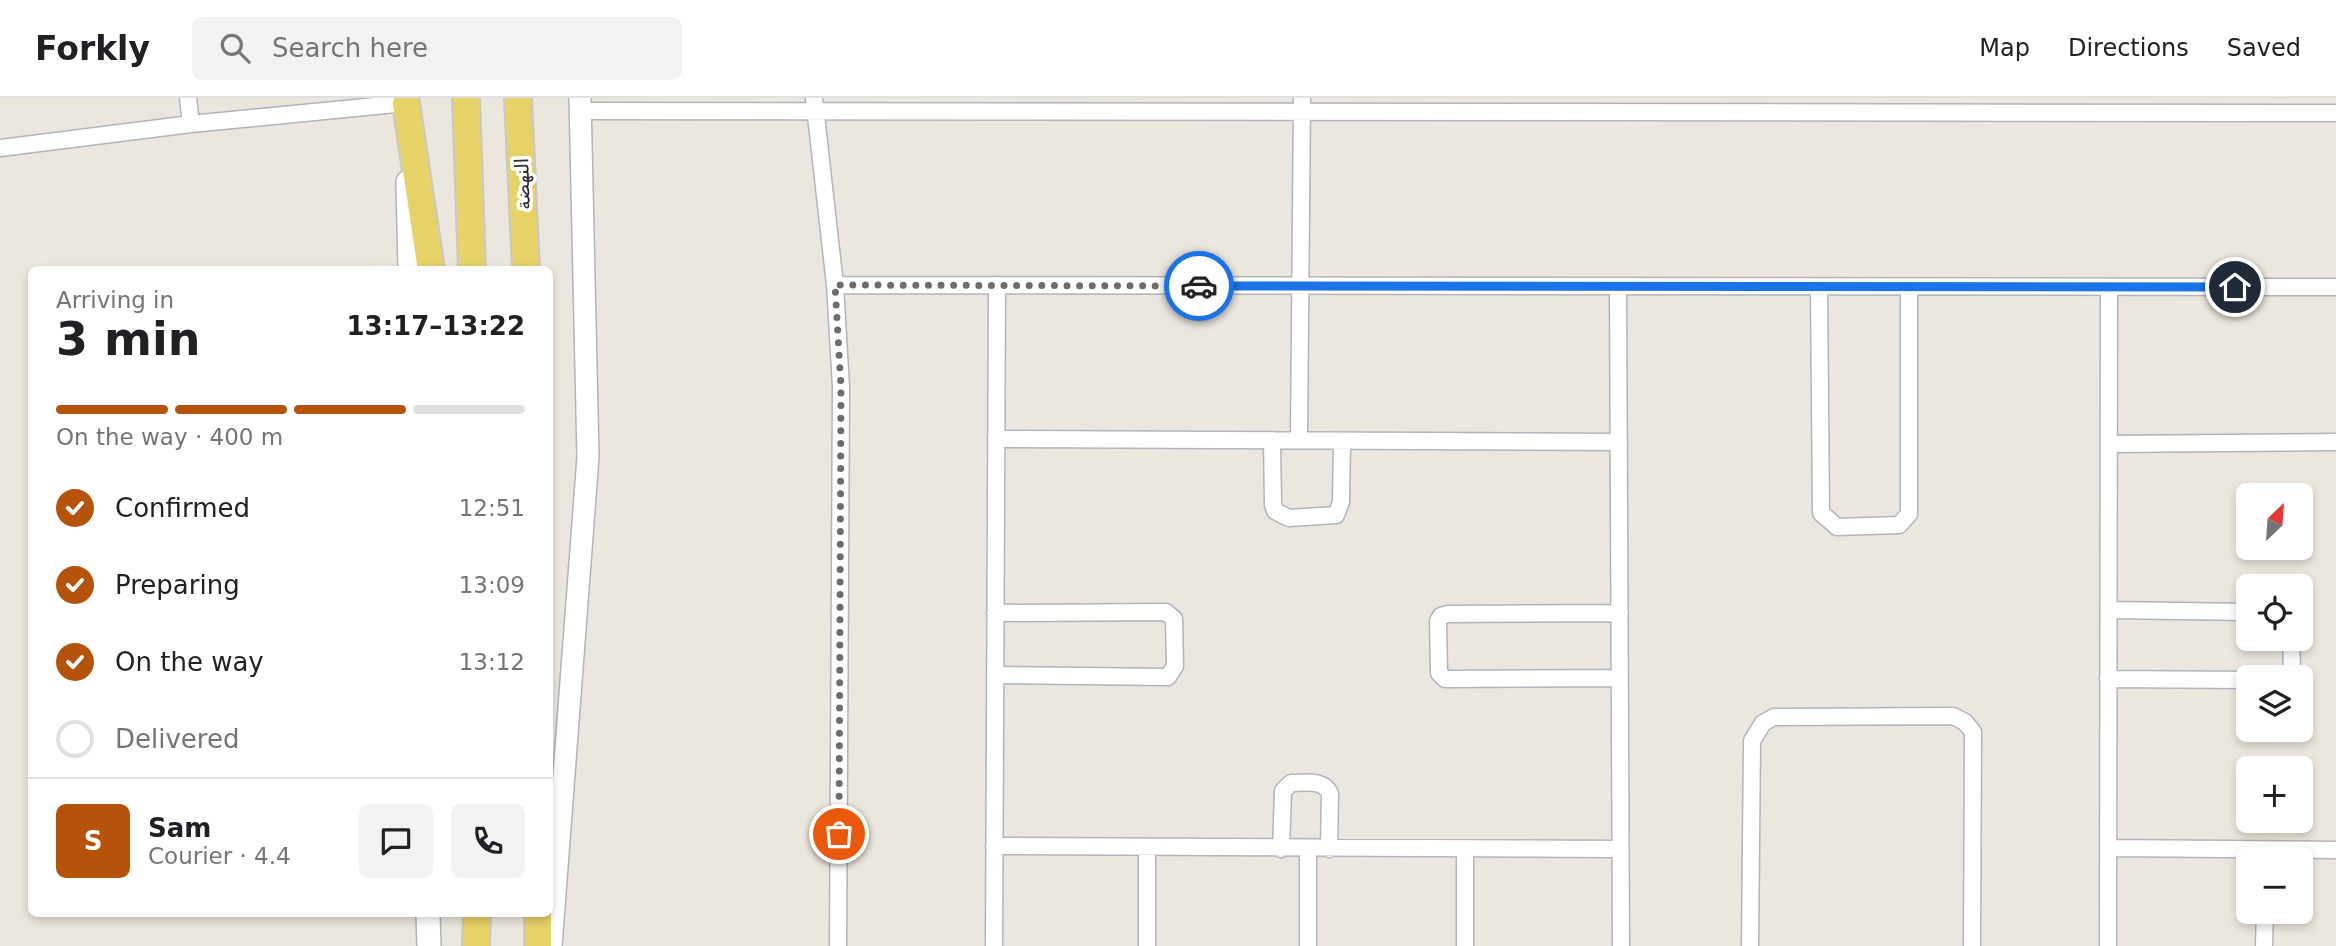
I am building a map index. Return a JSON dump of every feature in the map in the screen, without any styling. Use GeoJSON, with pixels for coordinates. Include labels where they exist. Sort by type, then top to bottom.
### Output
{"type":"FeatureCollection","features":[{"type":"Feature","properties":{"kind":"main road"},"geometry":{"type":"LineString","coordinates":[[466,98],[472,266]]}},
{"type":"Feature","properties":{"kind":"main road","name":"النهضة"},"geometry":{"type":"LineString","coordinates":[[518,98],[526,266]]}},
{"type":"Feature","properties":{"kind":"main road"},"geometry":{"type":"LineString","coordinates":[[406,100],[410,266]]}},
{"type":"Feature","properties":{"kind":"main road"},"geometry":{"type":"LineString","coordinates":[[406,100],[430,266]]}},
{"type":"Feature","properties":{"kind":"main road"},"geometry":{"type":"LineString","coordinates":[[428,917],[429,946]]}},
{"type":"Feature","properties":{"kind":"main road"},"geometry":{"type":"LineString","coordinates":[[477,917],[477,946]]}},
{"type":"Feature","properties":{"kind":"main road"},"geometry":{"type":"LineString","coordinates":[[538,917],[538,946]]}},
{"type":"Feature","properties":{"kind":"street"},"geometry":{"type":"LineString","coordinates":[[188,98],[191,124]]}},
{"type":"Feature","properties":{"kind":"street"},"geometry":{"type":"LineString","coordinates":[[0,148],[406,100]]}},
{"type":"Feature","properties":{"kind":"street"},"geometry":{"type":"LineString","coordinates":[[551,946],[588,457],[581,104],[1302,105],[2336,113]]}},
{"type":"Feature","properties":{"kind":"street"},"geometry":{"type":"LineString","coordinates":[[815,105],[835,285],[841,387],[838,946]]}},
{"type":"Feature","properties":{"kind":"street"},"geometry":{"type":"LineString","coordinates":[[1299,440],[1302,105]]}},
{"type":"Feature","properties":{"kind":"street"},"geometry":{"type":"LineString","coordinates":[[835,285],[2336,287]]}},
{"type":"Feature","properties":{"kind":"street"},"geometry":{"type":"LineString","coordinates":[[993,946],[997,285]]}},
{"type":"Feature","properties":{"kind":"street"},"geometry":{"type":"LineString","coordinates":[[1618,287],[1619,849],[1622,946]]}},
{"type":"Feature","properties":{"kind":"street"},"geometry":{"type":"LineString","coordinates":[[1819,287],[1821,513],[1837,527],[1899,525],[1909,514],[1909,287]]}},
{"type":"Feature","properties":{"kind":"street"},"geometry":{"type":"LineString","coordinates":[[2108,946],[2109,287]]}},
{"type":"Feature","properties":{"kind":"street"},"geometry":{"type":"LineString","coordinates":[[996,439],[1619,442]]}},
{"type":"Feature","properties":{"kind":"street"},"geometry":{"type":"LineString","coordinates":[[1272,440],[1273,505],[1275,511],[1289,518],[1336,514],[1341,502],[1342,441]]}},
{"type":"Feature","properties":{"kind":"street"},"geometry":{"type":"LineString","coordinates":[[2109,444],[2336,442]]}},
{"type":"Feature","properties":{"kind":"street"},"geometry":{"type":"LineString","coordinates":[[2109,610],[2236,612]]}},
{"type":"Feature","properties":{"kind":"street"},"geometry":{"type":"LineString","coordinates":[[995,612],[1166,612],[1174,619],[1175,666],[1168,677],[995,676]]}},
{"type":"Feature","properties":{"kind":"street"},"geometry":{"type":"LineString","coordinates":[[1620,613],[1448,614],[1441,616],[1438,621],[1439,673],[1444,679],[1620,678]]}},
{"type":"Feature","properties":{"kind":"street"},"geometry":{"type":"LineString","coordinates":[[2108,679],[2236,680]]}},
{"type":"Feature","properties":{"kind":"street"},"geometry":{"type":"LineString","coordinates":[[1750,946],[1752,741],[1763,723],[1774,717],[1953,716],[1965,722],[1973,732],[1972,946]]}},
{"type":"Feature","properties":{"kind":"street"},"geometry":{"type":"LineString","coordinates":[[1281,849],[1283,791],[1291,783],[1321,784],[1327,787],[1330,794],[1329,849]]}},
{"type":"Feature","properties":{"kind":"street"},"geometry":{"type":"LineString","coordinates":[[994,846],[1619,849]]}},
{"type":"Feature","properties":{"kind":"street"},"geometry":{"type":"LineString","coordinates":[[1147,847],[1147,946]]}},
{"type":"Feature","properties":{"kind":"street"},"geometry":{"type":"LineString","coordinates":[[2108,848],[2236,853]]}},
{"type":"Feature","properties":{"kind":"street"},"geometry":{"type":"LineString","coordinates":[[1308,849],[1308,946]]}},
{"type":"Feature","properties":{"kind":"street"},"geometry":{"type":"LineString","coordinates":[[1465,849],[1465,946]]}},
{"type":"Feature","properties":{"kind":"street"},"geometry":{"type":"LineString","coordinates":[[2313,851],[2336,850]]}},
{"type":"Feature","properties":{"kind":"street"},"geometry":{"type":"LineString","coordinates":[[2264,946],[2265,924]]}},
{"type":"Feature","properties":{"kind":"way so far"},"geometry":{"type":"LineString","coordinates":[[839,834],[841,387],[835,285],[1199,286]]}},
{"type":"Feature","properties":{"kind":"route"},"geometry":{"type":"LineString","coordinates":[[1199,286],[2235,287]]}}]}
